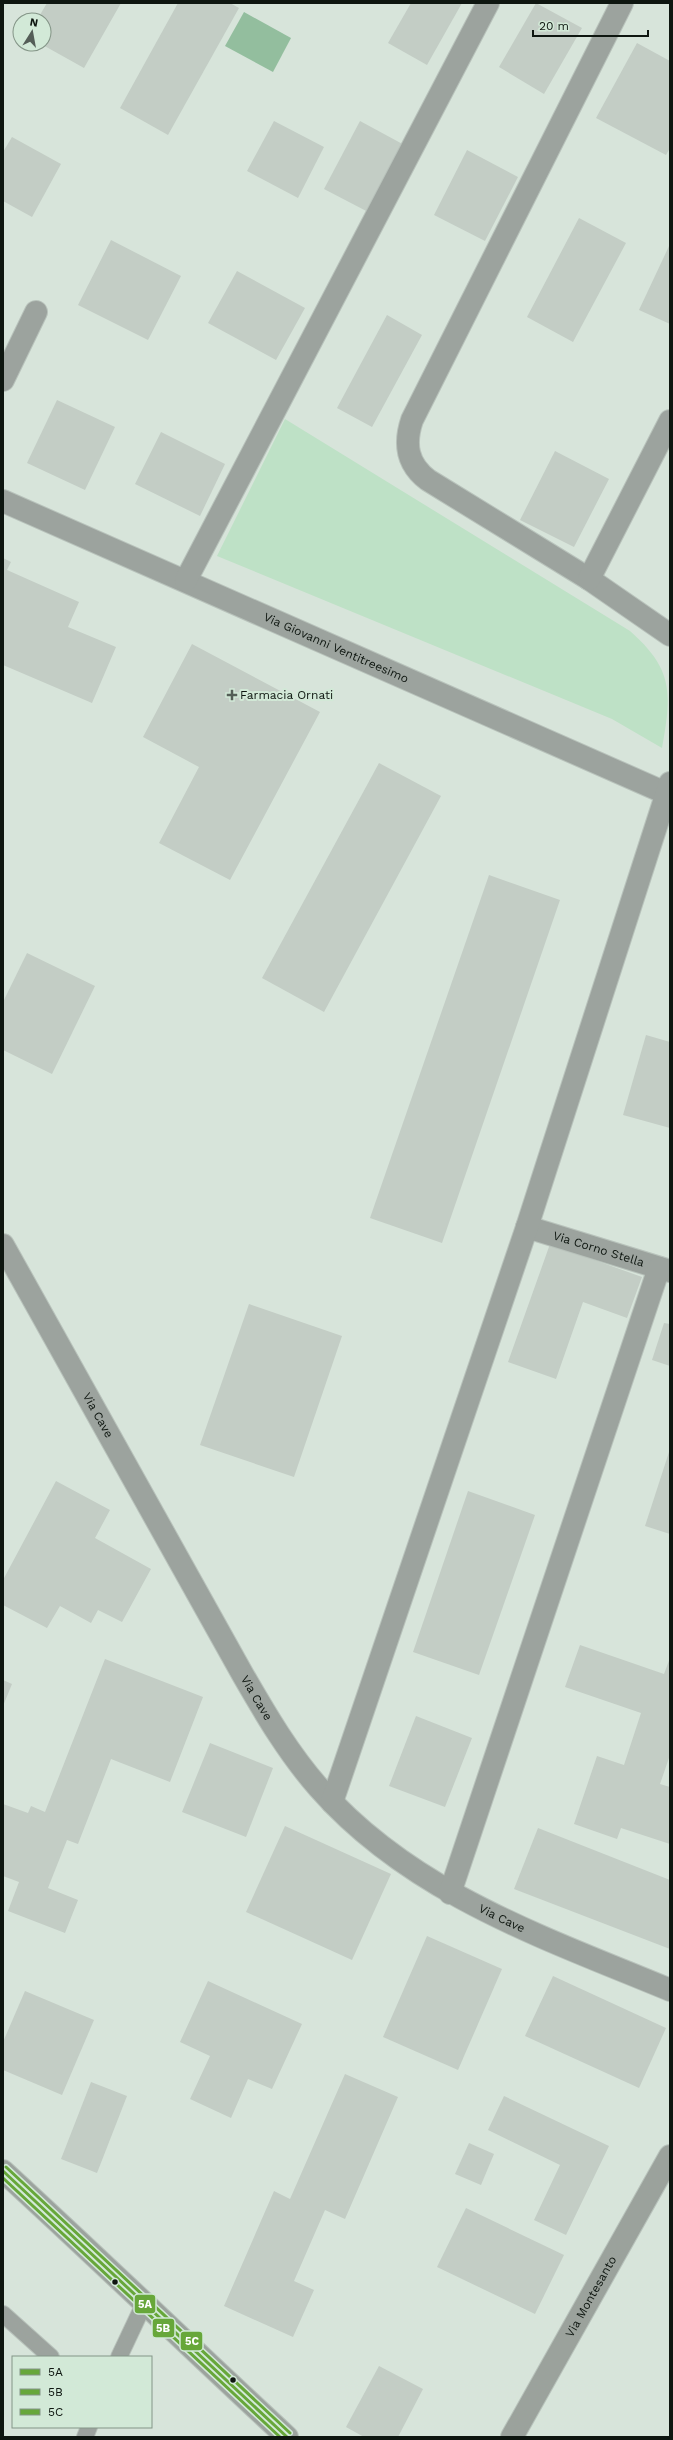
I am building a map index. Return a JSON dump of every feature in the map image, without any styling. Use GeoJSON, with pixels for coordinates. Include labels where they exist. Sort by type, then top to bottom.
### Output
{"type":"FeatureCollection","features":[{"type":"Feature","properties":{"kind":"street"},"geometry":{"type":"LineString","coordinates":[[186,580],[488,3]]}},
{"type":"Feature","properties":{"kind":"street"},"geometry":{"type":"LineString","coordinates":[[622,3],[412,420],[407,442],[412,464],[424,477],[589,579],[670,635]]}},
{"type":"Feature","properties":{"kind":"street"},"geometry":{"type":"LineString","coordinates":[[3,380],[36,312]]}},
{"type":"Feature","properties":{"kind":"street"},"geometry":{"type":"LineString","coordinates":[[589,579],[670,421]]}},
{"type":"Feature","properties":{"kind":"street","name":"Via Giovanni Ventitreesimo"},"geometry":{"type":"LineString","coordinates":[[3,501],[669,791]]}},
{"type":"Feature","properties":{"kind":"street"},"geometry":{"type":"LineString","coordinates":[[332,1802],[526,1227],[669,791]]}},
{"type":"Feature","properties":{"kind":"street","name":"Via Corno Stella"},"geometry":{"type":"LineString","coordinates":[[526,1227],[665,1270]]}},
{"type":"Feature","properties":{"kind":"street","name":"Via Cave"},"geometry":{"type":"LineString","coordinates":[[3,1245],[256,1698],[300,1764],[332,1802],[386,1849],[421,1876],[450,1893],[495,1917],[670,1990]]}},
{"type":"Feature","properties":{"kind":"street"},"geometry":{"type":"LineString","coordinates":[[450,1893],[665,1270]]}},
{"type":"Feature","properties":{"kind":"street","name":"Via Montesanto"},"geometry":{"type":"LineString","coordinates":[[512,2437],[670,2156]]}},
{"type":"Feature","properties":{"kind":"street"},"geometry":{"type":"LineString","coordinates":[[3,2171],[119,2276],[144,2304],[288,2437]]}},
{"type":"Feature","properties":{"kind":"lane"},"geometry":{"type":"LineString","coordinates":[[119,2356],[144,2304]]}},
{"type":"Feature","properties":{"kind":"lane"},"geometry":{"type":"LineString","coordinates":[[3,2314],[50,2356]]}},
{"type":"Feature","properties":{"kind":"shaded area"},"geometry":{"type":"Polygon","coordinates":[[[244,12],[291,38],[273,72],[225,46],[244,12]]]}},
{"type":"Feature","properties":{"kind":"shaded area"},"geometry":{"type":"Polygon","coordinates":[[[285,419],[630,631],[655,657],[662,670],[666,683],[668,696],[662,748],[612,719],[217,556],[285,419]]]}},
{"type":"Feature","properties":{"kind":"building"},"geometry":{"type":"Polygon","coordinates":[[[47,3],[121,3],[84,68],[52,50],[52,12],[42,12],[47,3]]]}},
{"type":"Feature","properties":{"kind":"building"},"geometry":{"type":"Polygon","coordinates":[[[178,3],[230,3],[239,8],[168,135],[120,108],[178,3]]]}},
{"type":"Feature","properties":{"kind":"building"},"geometry":{"type":"Polygon","coordinates":[[[411,3],[462,3],[427,65],[388,43],[411,3]]]}},
{"type":"Feature","properties":{"kind":"building"},"geometry":{"type":"Polygon","coordinates":[[[536,3],[582,28],[544,94],[499,67],[536,3]]]}},
{"type":"Feature","properties":{"kind":"building"},"geometry":{"type":"Polygon","coordinates":[[[637,43],[670,61],[670,148],[666,155],[596,118],[637,43]]]}},
{"type":"Feature","properties":{"kind":"building"},"geometry":{"type":"Polygon","coordinates":[[[274,121],[324,147],[298,198],[247,171],[274,121]]]}},
{"type":"Feature","properties":{"kind":"building"},"geometry":{"type":"Polygon","coordinates":[[[360,121],[408,147],[372,214],[324,189],[360,121]]]}},
{"type":"Feature","properties":{"kind":"building"},"geometry":{"type":"Polygon","coordinates":[[[12,137],[61,164],[32,217],[3,201],[3,152],[12,137]]]}},
{"type":"Feature","properties":{"kind":"building"},"geometry":{"type":"Polygon","coordinates":[[[467,150],[518,177],[485,241],[434,215],[467,150]]]}},
{"type":"Feature","properties":{"kind":"building"},"geometry":{"type":"Polygon","coordinates":[[[579,218],[626,243],[573,342],[527,317],[579,218]]]}},
{"type":"Feature","properties":{"kind":"building"},"geometry":{"type":"Polygon","coordinates":[[[111,240],[181,276],[148,340],[78,305],[111,240]]]}},
{"type":"Feature","properties":{"kind":"building"},"geometry":{"type":"Polygon","coordinates":[[[670,244],[670,324],[639,310],[670,244]]]}},
{"type":"Feature","properties":{"kind":"building"},"geometry":{"type":"Polygon","coordinates":[[[237,271],[305,308],[276,360],[208,323],[237,271]]]}},
{"type":"Feature","properties":{"kind":"building"},"geometry":{"type":"Polygon","coordinates":[[[387,315],[422,335],[372,427],[337,408],[387,315]]]}},
{"type":"Feature","properties":{"kind":"building"},"geometry":{"type":"Polygon","coordinates":[[[57,400],[115,427],[85,490],[27,463],[57,400]]]}},
{"type":"Feature","properties":{"kind":"building"},"geometry":{"type":"Polygon","coordinates":[[[161,432],[225,464],[200,516],[135,484],[161,432]]]}},
{"type":"Feature","properties":{"kind":"building"},"geometry":{"type":"Polygon","coordinates":[[[555,451],[609,479],[574,547],[520,520],[555,451]]]}},
{"type":"Feature","properties":{"kind":"building"},"geometry":{"type":"Polygon","coordinates":[[[3,558],[11,562],[7,570],[79,602],[68,627],[116,647],[92,703],[3,665],[3,558]]]}},
{"type":"Feature","properties":{"kind":"building"},"geometry":{"type":"Polygon","coordinates":[[[192,644],[320,712],[230,880],[159,843],[199,767],[143,737],[192,644]]]}},
{"type":"Feature","properties":{"kind":"building"},"geometry":{"type":"Polygon","coordinates":[[[379,763],[441,796],[324,1012],[262,978],[379,763]]]}},
{"type":"Feature","properties":{"kind":"building"},"geometry":{"type":"Polygon","coordinates":[[[489,875],[560,900],[442,1243],[370,1218],[489,875]]]}},
{"type":"Feature","properties":{"kind":"building"},"geometry":{"type":"Polygon","coordinates":[[[27,953],[95,986],[52,1074],[3,1050],[3,1002],[27,953]]]}},
{"type":"Feature","properties":{"kind":"building"},"geometry":{"type":"Polygon","coordinates":[[[646,1035],[670,1042],[670,1128],[623,1115],[646,1035]]]}},
{"type":"Feature","properties":{"kind":"building"},"geometry":{"type":"Polygon","coordinates":[[[550,1244],[642,1277],[627,1318],[583,1302],[556,1379],[508,1362],[550,1244]]]}},
{"type":"Feature","properties":{"kind":"building"},"geometry":{"type":"Polygon","coordinates":[[[249,1304],[342,1336],[294,1477],[200,1445],[249,1304]]]}},
{"type":"Feature","properties":{"kind":"building"},"geometry":{"type":"Polygon","coordinates":[[[664,1323],[670,1324],[670,1366],[652,1360],[664,1323]]]}},
{"type":"Feature","properties":{"kind":"building"},"geometry":{"type":"Polygon","coordinates":[[[670,1449],[670,1534],[645,1526],[670,1449]]]}},
{"type":"Feature","properties":{"kind":"building"},"geometry":{"type":"Polygon","coordinates":[[[56,1481],[110,1510],[95,1538],[151,1569],[122,1622],[98,1610],[91,1623],[60,1606],[47,1628],[3,1605],[3,1580],[56,1481]]]}},
{"type":"Feature","properties":{"kind":"building"},"geometry":{"type":"Polygon","coordinates":[[[468,1491],[535,1515],[479,1675],[413,1652],[468,1491]]]}},
{"type":"Feature","properties":{"kind":"building"},"geometry":{"type":"Polygon","coordinates":[[[580,1645],[664,1674],[670,1658],[670,1755],[660,1784],[670,1787],[670,1844],[621,1828],[617,1839],[574,1824],[597,1756],[624,1765],[641,1713],[565,1687],[580,1645]]]}},
{"type":"Feature","properties":{"kind":"building"},"geometry":{"type":"Polygon","coordinates":[[[105,1659],[203,1697],[170,1782],[111,1759],[78,1844],[67,1840],[48,1888],[78,1900],[65,1933],[8,1911],[19,1882],[3,1876],[3,1804],[28,1813],[31,1806],[45,1812],[105,1659]]]}},
{"type":"Feature","properties":{"kind":"building"},"geometry":{"type":"Polygon","coordinates":[[[3,1680],[12,1684],[3,1706],[3,1680]]]}},
{"type":"Feature","properties":{"kind":"building"},"geometry":{"type":"Polygon","coordinates":[[[416,1716],[472,1738],[445,1807],[389,1786],[416,1716]]]}},
{"type":"Feature","properties":{"kind":"building"},"geometry":{"type":"Polygon","coordinates":[[[210,1743],[273,1768],[246,1837],[182,1812],[210,1743]]]}},
{"type":"Feature","properties":{"kind":"building"},"geometry":{"type":"Polygon","coordinates":[[[285,1826],[391,1874],[352,1960],[246,1912],[285,1826]]]}},
{"type":"Feature","properties":{"kind":"building"},"geometry":{"type":"Polygon","coordinates":[[[538,1828],[670,1880],[670,1949],[514,1889],[538,1828]]]}},
{"type":"Feature","properties":{"kind":"building"},"geometry":{"type":"Polygon","coordinates":[[[427,1936],[502,1969],[458,2070],[383,2037],[427,1936]]]}},
{"type":"Feature","properties":{"kind":"building"},"geometry":{"type":"Polygon","coordinates":[[[553,1976],[666,2028],[639,2088],[525,2036],[553,1976]]]}},
{"type":"Feature","properties":{"kind":"building"},"geometry":{"type":"Polygon","coordinates":[[[208,1981],[302,2024],[272,2089],[248,2079],[231,2118],[190,2099],[210,2056],[180,2042],[208,1981]]]}},
{"type":"Feature","properties":{"kind":"building"},"geometry":{"type":"Polygon","coordinates":[[[25,1991],[94,2020],[62,2095],[3,2070],[3,2042],[25,1991]]]}},
{"type":"Feature","properties":{"kind":"building"},"geometry":{"type":"Polygon","coordinates":[[[345,2074],[398,2097],[345,2219],[325,2210],[294,2281],[314,2290],[293,2337],[224,2306],[274,2191],[290,2199],[345,2074]]]}},
{"type":"Feature","properties":{"kind":"building"},"geometry":{"type":"Polygon","coordinates":[[[91,2082],[127,2096],[97,2173],[61,2159],[91,2082]]]}},
{"type":"Feature","properties":{"kind":"building"},"geometry":{"type":"Polygon","coordinates":[[[504,2096],[609,2146],[566,2235],[534,2220],[560,2165],[488,2130],[504,2096]]]}},
{"type":"Feature","properties":{"kind":"building"},"geometry":{"type":"Polygon","coordinates":[[[469,2143],[494,2154],[481,2185],[455,2174],[469,2143]]]}},
{"type":"Feature","properties":{"kind":"building"},"geometry":{"type":"Polygon","coordinates":[[[466,2208],[564,2255],[535,2314],[437,2267],[466,2208]]]}},
{"type":"Feature","properties":{"kind":"building"},"geometry":{"type":"Polygon","coordinates":[[[379,2366],[423,2389],[398,2437],[364,2437],[346,2427],[379,2366]]]}},
{"type":"Feature","properties":{"kind":"transit line","name":"5C"},"geometry":{"type":"LineString","coordinates":[[6,2167],[290,2433]]}},
{"type":"Feature","properties":{"kind":"transit line","name":"5A"},"geometry":{"type":"LineString","coordinates":[[3,2171],[287,2437]]}},
{"type":"Feature","properties":{"kind":"transit line","name":"5B"},"geometry":{"type":"LineString","coordinates":[[3,2178],[280,2437]]}},
{"type":"Feature","properties":{"kind":"place","name":"Farmacia Ornati"},"geometry":{"type":"Point","coordinates":[232,695]}}]}
